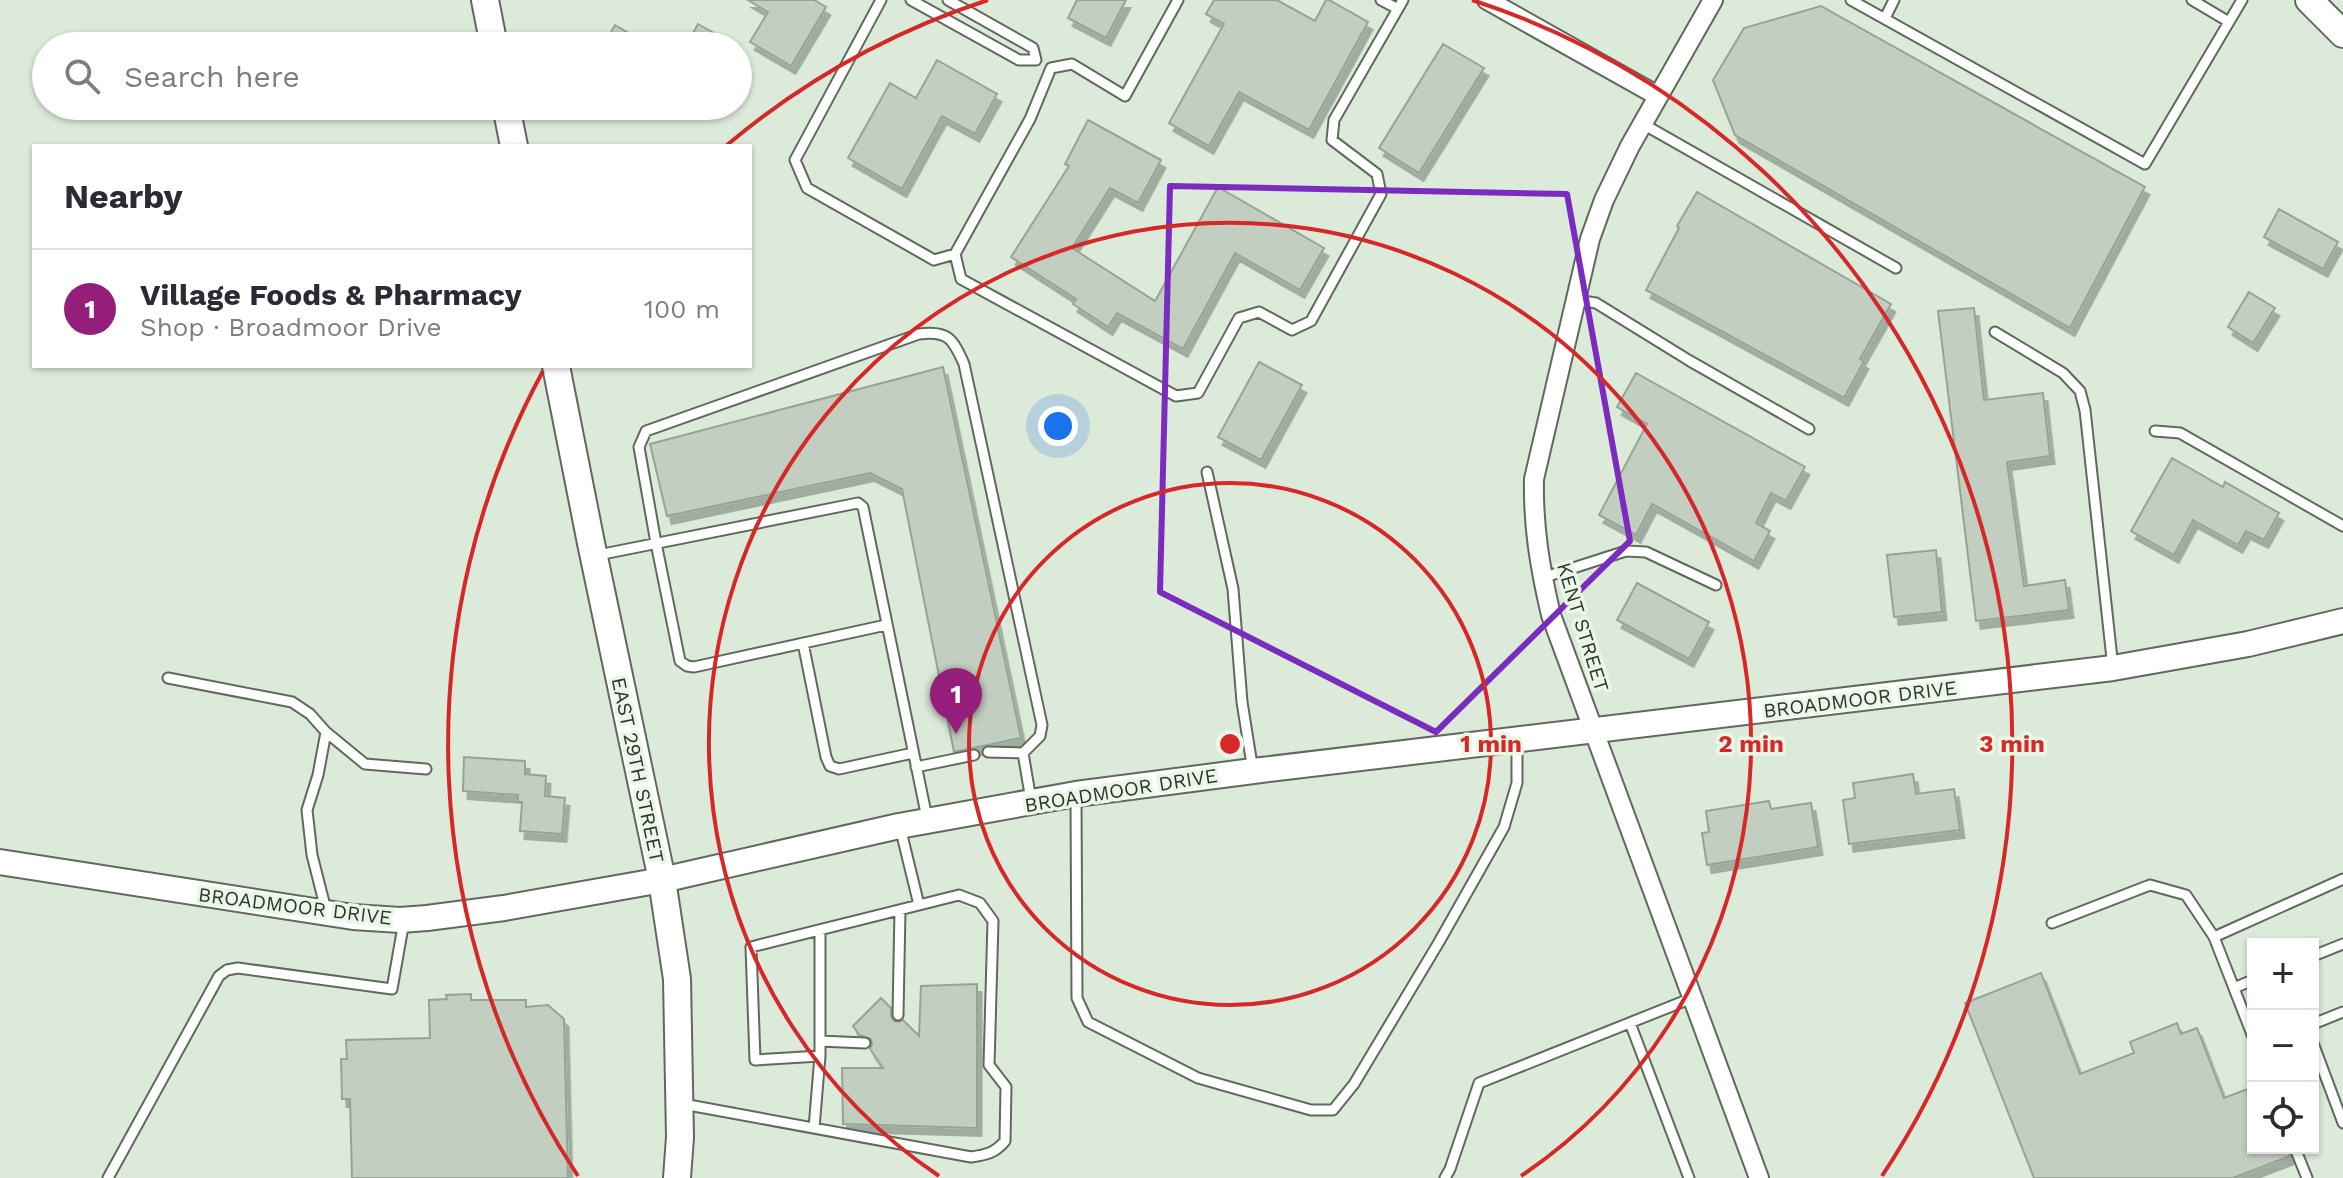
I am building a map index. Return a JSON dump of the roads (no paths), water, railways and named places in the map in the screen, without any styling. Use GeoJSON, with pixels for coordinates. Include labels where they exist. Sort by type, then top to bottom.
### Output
{"type":"FeatureCollection","features":[{"type":"Feature","properties":{"kind":"main road"},"geometry":{"type":"LineString","coordinates":[[485,0],[491,32]]}},
{"type":"Feature","properties":{"kind":"main road"},"geometry":{"type":"LineString","coordinates":[[2311,1],[2343,34]]}},
{"type":"Feature","properties":{"kind":"main road"},"geometry":{"type":"LineString","coordinates":[[509,120],[514,144]]}},
{"type":"Feature","properties":{"kind":"main road","name":"EAST 29TH STREET"},"geometry":{"type":"LineString","coordinates":[[556,368],[662,880],[677,979],[680,1103],[677,1178]]}},
{"type":"Feature","properties":{"kind":"street"},"geometry":{"type":"LineString","coordinates":[[1487,0],[1658,96]]}},
{"type":"Feature","properties":{"kind":"street","name":"KENT STREET"},"geometry":{"type":"LineString","coordinates":[[1713,0],[1643,124],[1604,200],[1590,239],[1534,479],[1533,518],[1551,615],[1759,1178]]}},
{"type":"Feature","properties":{"kind":"street","name":"BROADMOOR DRIVE"},"geometry":{"type":"LineString","coordinates":[[0,862],[327,914],[405,919],[476,913],[662,880],[899,826],[1076,794],[2113,668],[2248,644],[2343,621]]}},
{"type":"Feature","properties":{"kind":"lane"},"geometry":{"type":"LineString","coordinates":[[881,0],[795,160],[807,188],[934,260],[955,254]]}},
{"type":"Feature","properties":{"kind":"lane"},"geometry":{"type":"LineString","coordinates":[[911,0],[1019,60],[1036,60],[1051,68],[1072,64],[1125,96],[1178,0]]}},
{"type":"Feature","properties":{"kind":"lane"},"geometry":{"type":"LineString","coordinates":[[948,0],[1033,48],[1036,60]]}},
{"type":"Feature","properties":{"kind":"lane"},"geometry":{"type":"LineString","coordinates":[[1051,68],[1030,119],[955,254],[961,279],[1176,396],[1198,393],[1239,318],[1259,312],[1292,330],[1311,321],[1381,194],[1377,174],[1332,140],[1334,120],[1401,5],[1381,0]]}},
{"type":"Feature","properties":{"kind":"lane"},"geometry":{"type":"LineString","coordinates":[[1851,0],[2145,164],[2242,0]]}},
{"type":"Feature","properties":{"kind":"lane"},"geometry":{"type":"LineString","coordinates":[[1885,18],[1894,0]]}},
{"type":"Feature","properties":{"kind":"lane"},"geometry":{"type":"LineString","coordinates":[[2192,0],[2229,22]]}},
{"type":"Feature","properties":{"kind":"lane"},"geometry":{"type":"LineString","coordinates":[[1643,124],[1896,268]]}},
{"type":"Feature","properties":{"kind":"lane"},"geometry":{"type":"LineString","coordinates":[[1576,300],[1596,303],[1809,429]]}},
{"type":"Feature","properties":{"kind":"lane"},"geometry":{"type":"LineString","coordinates":[[886,625],[694,667],[680,661],[639,447],[646,431],[919,334],[937,331],[948,336],[964,364],[1042,725],[1040,736],[1023,753],[988,752]]}},
{"type":"Feature","properties":{"kind":"lane"},"geometry":{"type":"LineString","coordinates":[[1995,332],[2063,373],[2080,391],[2085,410],[2113,668]]}},
{"type":"Feature","properties":{"kind":"lane"},"geometry":{"type":"LineString","coordinates":[[2155,431],[2180,433],[2343,526]]}},
{"type":"Feature","properties":{"kind":"lane"},"geometry":{"type":"LineString","coordinates":[[1207,472],[1233,589],[1242,702],[1253,771]]}},
{"type":"Feature","properties":{"kind":"lane"},"geometry":{"type":"LineString","coordinates":[[593,556],[858,503],[863,507],[928,821]]}},
{"type":"Feature","properties":{"kind":"lane"},"geometry":{"type":"LineString","coordinates":[[1542,578],[1626,551],[1646,552],[1716,585]]}},
{"type":"Feature","properties":{"kind":"lane"},"geometry":{"type":"LineString","coordinates":[[803,643],[830,766],[839,769],[913,753]]}},
{"type":"Feature","properties":{"kind":"lane"},"geometry":{"type":"LineString","coordinates":[[168,678],[292,702],[310,714],[326,732],[365,764],[426,769]]}},
{"type":"Feature","properties":{"kind":"lane"},"geometry":{"type":"LineString","coordinates":[[326,732],[318,775],[307,810],[312,855],[327,914]]}},
{"type":"Feature","properties":{"kind":"lane"},"geometry":{"type":"LineString","coordinates":[[1076,794],[1077,998],[1088,1022],[1198,1078],[1311,1110],[1333,1110],[1354,1084],[1504,827],[1517,783],[1517,740]]}},
{"type":"Feature","properties":{"kind":"lane"},"geometry":{"type":"LineString","coordinates":[[1023,753],[1032,803]]}},
{"type":"Feature","properties":{"kind":"lane"},"geometry":{"type":"LineString","coordinates":[[916,767],[974,755]]}},
{"type":"Feature","properties":{"kind":"lane"},"geometry":{"type":"LineString","coordinates":[[899,826],[919,905]]}},
{"type":"Feature","properties":{"kind":"lane"},"geometry":{"type":"LineString","coordinates":[[2214,937],[2343,879]]}},
{"type":"Feature","properties":{"kind":"lane"},"geometry":{"type":"LineString","coordinates":[[2052,923],[2150,885],[2186,895],[2214,937],[2247,1022]]}},
{"type":"Feature","properties":{"kind":"lane"},"geometry":{"type":"LineString","coordinates":[[680,1103],[971,1157],[998,1150],[1005,1141],[1006,1087],[989,1065],[993,921],[980,903],[959,895],[751,947],[755,1060],[820,1056]]}},
{"type":"Feature","properties":{"kind":"lane"},"geometry":{"type":"LineString","coordinates":[[898,1015],[900,910]]}},
{"type":"Feature","properties":{"kind":"lane"},"geometry":{"type":"LineString","coordinates":[[108,1178],[219,976],[227,970],[238,968],[392,989],[405,919]]}},
{"type":"Feature","properties":{"kind":"lane"},"geometry":{"type":"LineString","coordinates":[[814,1128],[820,1056],[820,930]]}},
{"type":"Feature","properties":{"kind":"lane"},"geometry":{"type":"LineString","coordinates":[[2319,954],[2343,944]]}},
{"type":"Feature","properties":{"kind":"lane"},"geometry":{"type":"LineString","coordinates":[[2234,988],[2247,983]]}},
{"type":"Feature","properties":{"kind":"lane"},"geometry":{"type":"LineString","coordinates":[[1449,1175],[1479,1083],[1692,998]]}},
{"type":"Feature","properties":{"kind":"lane"},"geometry":{"type":"LineString","coordinates":[[2319,1022],[2343,1012]]}},
{"type":"Feature","properties":{"kind":"lane"},"geometry":{"type":"LineString","coordinates":[[1630,1023],[1689,1178]]}},
{"type":"Feature","properties":{"kind":"lane"},"geometry":{"type":"LineString","coordinates":[[820,1041],[865,1043]]}},
{"type":"Feature","properties":{"kind":"lane"},"geometry":{"type":"LineString","coordinates":[[2319,1059],[2343,1123]]}},
{"type":"Feature","properties":{"kind":"lane"},"geometry":{"type":"LineString","coordinates":[[2297,1154],[2307,1178]]}},
{"type":"Feature","properties":{"kind":"place","name":"Village Foods & Pharmacy"},"geometry":{"type":"Point","coordinates":[956,734]}}]}
